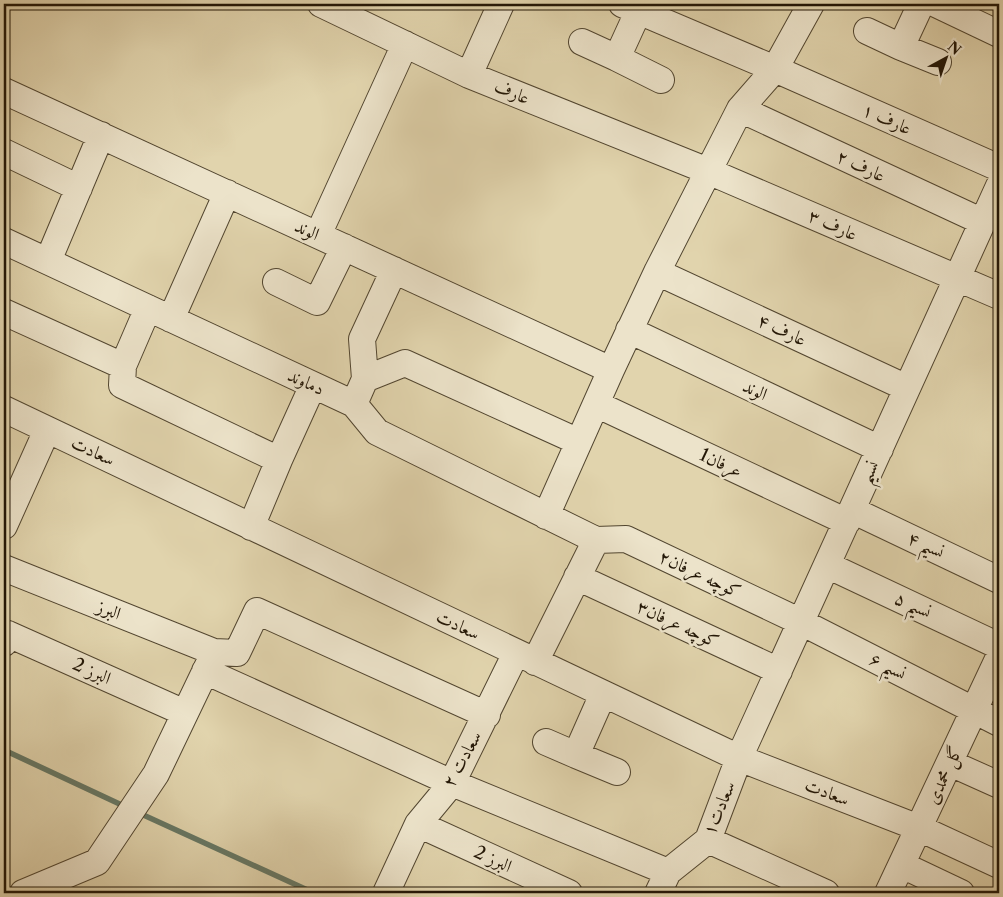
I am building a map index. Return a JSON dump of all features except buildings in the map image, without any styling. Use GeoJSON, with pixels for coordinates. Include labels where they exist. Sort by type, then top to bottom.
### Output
{"type":"FeatureCollection","features":[{"type":"Feature","properties":{"kind":"street","name":"عارف"},"geometry":{"type":"LineString","coordinates":[[321,4],[469,75],[708,171]]}},
{"type":"Feature","properties":{"kind":"street"},"geometry":{"type":"LineString","coordinates":[[469,75],[501,4]]}},
{"type":"Feature","properties":{"kind":"street"},"geometry":{"type":"LineString","coordinates":[[546,516],[610,370],[708,171],[740,109],[775,69],[810,4]]}},
{"type":"Feature","properties":{"kind":"street"},"geometry":{"type":"LineString","coordinates":[[901,47],[921,4]]}},
{"type":"Feature","properties":{"kind":"street"},"geometry":{"type":"LineString","coordinates":[[936,4],[999,34]]}},
{"type":"Feature","properties":{"kind":"street"},"geometry":{"type":"LineString","coordinates":[[617,58],[630,8]]}},
{"type":"Feature","properties":{"kind":"street","name":"عارف ۱"},"geometry":{"type":"LineString","coordinates":[[630,8],[775,69],[999,168]]}},
{"type":"Feature","properties":{"kind":"street"},"geometry":{"type":"LineString","coordinates":[[867,31],[938,62]]}},
{"type":"Feature","properties":{"kind":"street"},"geometry":{"type":"LineString","coordinates":[[582,42],[661,80]]}},
{"type":"Feature","properties":{"kind":"street"},"geometry":{"type":"LineString","coordinates":[[318,235],[405,44]]}},
{"type":"Feature","properties":{"kind":"street","name":"الوند"},"geometry":{"type":"LineString","coordinates":[[4,91],[610,370]]}},
{"type":"Feature","properties":{"kind":"street","name":"عارف ۲"},"geometry":{"type":"LineString","coordinates":[[740,109],[983,222]]}},
{"type":"Feature","properties":{"kind":"street"},"geometry":{"type":"LineString","coordinates":[[48,261],[101,135]]}},
{"type":"Feature","properties":{"kind":"street"},"geometry":{"type":"LineString","coordinates":[[4,152],[79,188]]}},
{"type":"Feature","properties":{"kind":"street","name":"عارف ۳"},"geometry":{"type":"LineString","coordinates":[[708,171],[999,296]]}},
{"type":"Feature","properties":{"kind":"street","name":"نسیم"},"geometry":{"type":"LineString","coordinates":[[739,758],[999,186]]}},
{"type":"Feature","properties":{"kind":"street"},"geometry":{"type":"LineString","coordinates":[[227,193],[160,313],[123,366],[122,386],[279,460]]}},
{"type":"Feature","properties":{"kind":"street","name":"دماوند"},"geometry":{"type":"LineString","coordinates":[[4,241],[354,404],[377,432],[596,540]]}},
{"type":"Feature","properties":{"kind":"street"},"geometry":{"type":"LineString","coordinates":[[276,282],[317,302],[344,247]]}},
{"type":"Feature","properties":{"kind":"street"},"geometry":{"type":"LineString","coordinates":[[354,404],[365,379],[362,339],[394,270]]}},
{"type":"Feature","properties":{"kind":"street","name":"عارف ۴"},"geometry":{"type":"LineString","coordinates":[[657,272],[908,388]]}},
{"type":"Feature","properties":{"kind":"street"},"geometry":{"type":"LineString","coordinates":[[4,312],[123,366]]}},
{"type":"Feature","properties":{"kind":"street","name":"الوند"},"geometry":{"type":"LineString","coordinates":[[629,330],[880,449]]}},
{"type":"Feature","properties":{"kind":"street"},"geometry":{"type":"LineString","coordinates":[[365,379],[405,363],[579,442]]}},
{"type":"Feature","properties":{"kind":"street"},"geometry":{"type":"LineString","coordinates":[[251,527],[313,385]]}},
{"type":"Feature","properties":{"kind":"street","name":"عرفان1"},"geometry":{"type":"LineString","coordinates":[[596,404],[849,516]]}},
{"type":"Feature","properties":{"kind":"street","name":"سعادت"},"geometry":{"type":"LineString","coordinates":[[4,409],[739,758],[919,828],[999,865]]}},
{"type":"Feature","properties":{"kind":"street"},"geometry":{"type":"LineString","coordinates":[[5,518],[47,430]]}},
{"type":"Feature","properties":{"kind":"street","name":"نسیم ۴"},"geometry":{"type":"LineString","coordinates":[[849,516],[999,580]]}},
{"type":"Feature","properties":{"kind":"street","name":"کوچه عرفان۲"},"geometry":{"type":"LineString","coordinates":[[596,540],[626,539],[801,622]]}},
{"type":"Feature","properties":{"kind":"street","name":"سعادت ۲"},"geometry":{"type":"LineString","coordinates":[[388,891],[418,824],[452,783],[487,715],[578,577],[596,540]]}},
{"type":"Feature","properties":{"kind":"street","name":"نسیم ۵"},"geometry":{"type":"LineString","coordinates":[[827,565],[999,646]]}},
{"type":"Feature","properties":{"kind":"street","name":"البرز"},"geometry":{"type":"LineString","coordinates":[[4,568],[210,661],[661,888]]}},
{"type":"Feature","properties":{"kind":"street","name":"کوچه عرفان۳"},"geometry":{"type":"LineString","coordinates":[[578,577],[779,671]]}},
{"type":"Feature","properties":{"kind":"street"},"geometry":{"type":"LineString","coordinates":[[23,893],[97,862],[156,774],[210,661],[237,653],[257,611],[487,715]]}},
{"type":"Feature","properties":{"kind":"street","name":"نسیم ۶"},"geometry":{"type":"LineString","coordinates":[[801,622],[999,723]]}},
{"type":"Feature","properties":{"kind":"street","name":"البرز 2"},"geometry":{"type":"LineString","coordinates":[[4,643],[8,634],[185,713]]}},
{"type":"Feature","properties":{"kind":"street","name":"گل محمدی"},"geometry":{"type":"LineString","coordinates":[[888,893],[999,657]]}},
{"type":"Feature","properties":{"kind":"street"},"geometry":{"type":"LineString","coordinates":[[576,755],[603,694]]}},
{"type":"Feature","properties":{"kind":"street"},"geometry":{"type":"LineString","coordinates":[[546,742],[617,772]]}},
{"type":"Feature","properties":{"kind":"street","name":"سعادت۱"},"geometry":{"type":"LineString","coordinates":[[661,888],[708,840],[739,758]]}},
{"type":"Feature","properties":{"kind":"street"},"geometry":{"type":"LineString","coordinates":[[950,763],[999,785]]}},
{"type":"Feature","properties":{"kind":"street","name":"البرز 2"},"geometry":{"type":"LineString","coordinates":[[418,824],[569,893]]}},
{"type":"Feature","properties":{"kind":"street"},"geometry":{"type":"LineString","coordinates":[[708,840],[826,893]]}},
{"type":"Feature","properties":{"kind":"street"},"geometry":{"type":"LineString","coordinates":[[902,865],[961,893]]}},
{"type":"Feature","properties":{"kind":"waterway"},"geometry":{"type":"LineString","coordinates":[[4,750],[126,807]]}},
{"type":"Feature","properties":{"kind":"waterway"},"geometry":{"type":"LineString","coordinates":[[139,813],[314,893]]}}]}
